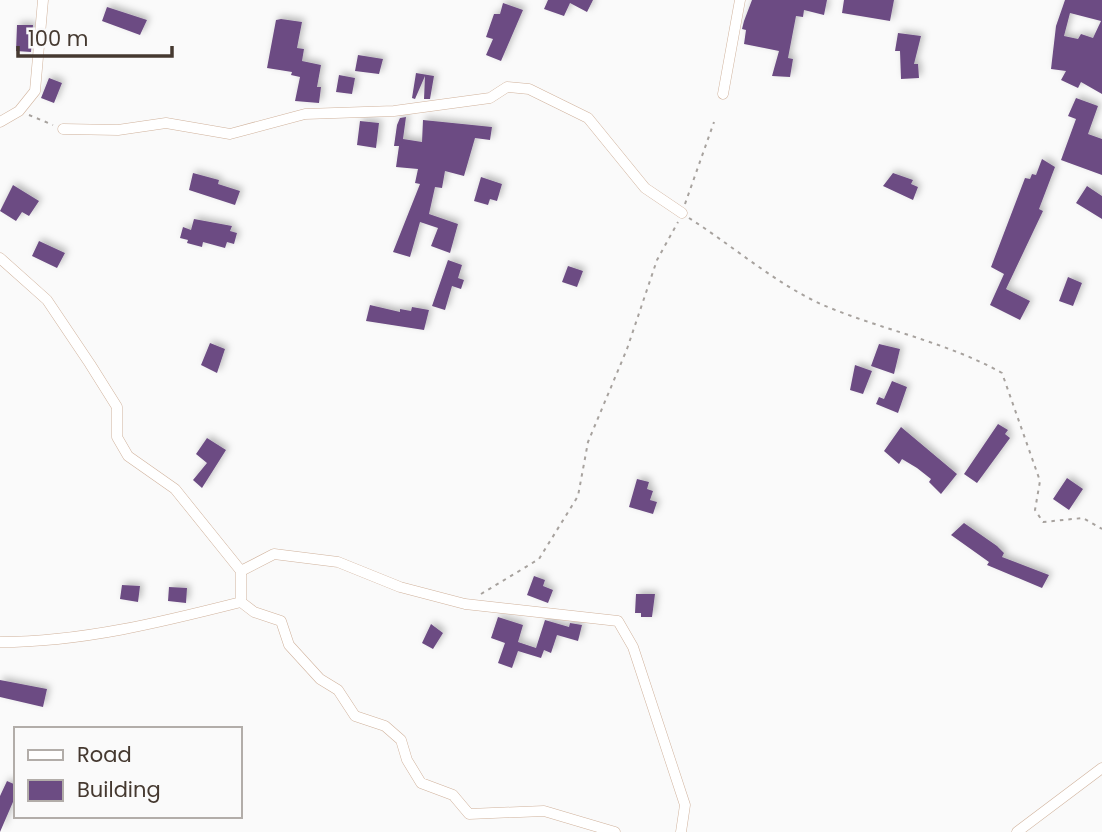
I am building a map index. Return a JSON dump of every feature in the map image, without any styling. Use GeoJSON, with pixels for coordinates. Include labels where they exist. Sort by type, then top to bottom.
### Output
{"type":"FeatureCollection","features":[{"type":"Feature","properties":{"kind":"street"},"geometry":{"type":"LineString","coordinates":[[0,122],[19,111],[35,91],[43,0]]}},
{"type":"Feature","properties":{"kind":"street"},"geometry":{"type":"LineString","coordinates":[[723,93],[740,0]]}},
{"type":"Feature","properties":{"kind":"street"},"geometry":{"type":"LineString","coordinates":[[63,129],[118,130],[166,123],[230,134],[305,114],[394,111],[490,98],[507,87],[529,89],[588,118],[645,188],[682,213]]}},
{"type":"Feature","properties":{"kind":"street"},"geometry":{"type":"LineString","coordinates":[[0,257],[47,300],[90,364],[117,407],[117,437],[128,456],[175,489],[241,571],[241,603]]}},
{"type":"Feature","properties":{"kind":"street"},"geometry":{"type":"LineString","coordinates":[[241,571],[274,554],[338,562],[400,587],[465,604],[618,621],[634,647],[685,805],[681,832]]}},
{"type":"Feature","properties":{"kind":"street"},"geometry":{"type":"LineString","coordinates":[[0,642],[55,641],[162,622],[241,603],[254,612],[281,621],[289,645],[320,680],[338,690],[355,716],[385,726],[401,740],[407,760],[421,783],[453,795],[469,814],[544,811],[615,832]]}},
{"type":"Feature","properties":{"kind":"street"},"geometry":{"type":"LineString","coordinates":[[1017,832],[1102,768]]}},
{"type":"Feature","properties":{"kind":"path"},"geometry":{"type":"LineString","coordinates":[[19,111],[63,129]]}},
{"type":"Feature","properties":{"kind":"path"},"geometry":{"type":"LineString","coordinates":[[465,604],[539,559],[578,496],[588,442],[627,349],[657,260],[682,213],[714,122]]}},
{"type":"Feature","properties":{"kind":"path"},"geometry":{"type":"LineString","coordinates":[[682,213],[819,303],[864,322],[973,359],[1002,373],[1040,481],[1035,510],[1043,522],[1083,518],[1102,529]]}},
{"type":"Feature","properties":{"kind":"building"},"geometry":{"type":"Polygon","coordinates":[[[548,0],[593,0],[587,12],[570,3],[564,16],[544,9],[548,0]]]}},
{"type":"Feature","properties":{"kind":"building"},"geometry":{"type":"Polygon","coordinates":[[[752,0],[827,0],[824,15],[804,10],[803,17],[796,16],[788,58],[793,59],[790,77],[772,76],[779,51],[744,44],[746,30],[742,29],[752,0]]]}},
{"type":"Feature","properties":{"kind":"building"},"geometry":{"type":"Polygon","coordinates":[[[844,0],[894,0],[890,21],[842,13],[844,0]]]}},
{"type":"Feature","properties":{"kind":"building"},"geometry":{"type":"Polygon","coordinates":[[[1065,0],[1102,0],[1102,94],[1081,82],[1078,88],[1061,80],[1066,71],[1051,69],[1056,26],[1065,0]],[[1070,13],[1064,36],[1078,39],[1081,34],[1093,38],[1101,21],[1070,13]]]}},
{"type":"Feature","properties":{"kind":"building"},"geometry":{"type":"Polygon","coordinates":[[[503,3],[523,10],[501,61],[486,55],[493,39],[486,37],[494,14],[500,14],[503,3]]]}},
{"type":"Feature","properties":{"kind":"building"},"geometry":{"type":"Polygon","coordinates":[[[107,7],[147,20],[140,35],[102,21],[107,7]]]}},
{"type":"Feature","properties":{"kind":"building"},"geometry":{"type":"Polygon","coordinates":[[[276,20],[302,22],[297,48],[304,49],[302,61],[321,65],[317,87],[321,87],[319,103],[295,101],[300,77],[291,75],[292,72],[267,68],[276,20]]]}},
{"type":"Feature","properties":{"kind":"building"},"geometry":{"type":"Polygon","coordinates":[[[17,25],[33,25],[31,52],[16,51],[17,25]]]}},
{"type":"Feature","properties":{"kind":"building"},"geometry":{"type":"Polygon","coordinates":[[[898,33],[921,36],[914,64],[918,64],[919,78],[901,79],[900,51],[895,51],[898,33]]]}},
{"type":"Feature","properties":{"kind":"building"},"geometry":{"type":"Polygon","coordinates":[[[358,55],[383,59],[379,74],[355,71],[358,55]]]}},
{"type":"Feature","properties":{"kind":"building"},"geometry":{"type":"Polygon","coordinates":[[[416,73],[434,76],[430,99],[424,99],[425,76],[415,99],[412,98],[416,73]]]}},
{"type":"Feature","properties":{"kind":"building"},"geometry":{"type":"Polygon","coordinates":[[[339,75],[355,78],[352,94],[336,92],[339,75]]]}},
{"type":"Feature","properties":{"kind":"building"},"geometry":{"type":"Polygon","coordinates":[[[49,78],[62,83],[54,103],[41,98],[49,78]]]}},
{"type":"Feature","properties":{"kind":"building"},"geometry":{"type":"Polygon","coordinates":[[[1076,98],[1098,106],[1088,134],[1102,139],[1102,175],[1061,160],[1076,119],[1068,116],[1076,98]]]}},
{"type":"Feature","properties":{"kind":"building"},"geometry":{"type":"Polygon","coordinates":[[[406,117],[403,139],[422,142],[423,120],[492,127],[490,140],[475,138],[464,176],[445,171],[442,188],[435,187],[429,214],[458,224],[450,253],[431,246],[438,228],[420,222],[410,257],[393,252],[420,184],[415,183],[418,169],[396,167],[399,146],[394,146],[397,125],[400,118],[406,117]]]}},
{"type":"Feature","properties":{"kind":"building"},"geometry":{"type":"Polygon","coordinates":[[[360,121],[379,123],[376,148],[357,145],[360,121]]]}},
{"type":"Feature","properties":{"kind":"building"},"geometry":{"type":"Polygon","coordinates":[[[1042,159],[1055,167],[1039,209],[1043,211],[1006,289],[1030,301],[1020,320],[990,305],[1004,274],[991,267],[1025,178],[1030,179],[1032,174],[1036,175],[1042,159]]]}},
{"type":"Feature","properties":{"kind":"building"},"geometry":{"type":"Polygon","coordinates":[[[193,173],[219,180],[218,184],[240,191],[235,205],[189,190],[193,173]]]}},
{"type":"Feature","properties":{"kind":"building"},"geometry":{"type":"Polygon","coordinates":[[[893,173],[913,180],[911,184],[918,187],[913,200],[883,186],[893,173]]]}},
{"type":"Feature","properties":{"kind":"building"},"geometry":{"type":"Polygon","coordinates":[[[481,177],[502,184],[497,201],[490,199],[488,205],[474,201],[481,177]]]}},
{"type":"Feature","properties":{"kind":"building"},"geometry":{"type":"Polygon","coordinates":[[[13,185],[39,201],[29,216],[22,212],[16,221],[0,211],[13,185]]]}},
{"type":"Feature","properties":{"kind":"building"},"geometry":{"type":"Polygon","coordinates":[[[1087,186],[1102,196],[1102,219],[1076,203],[1087,186]]]}},
{"type":"Feature","properties":{"kind":"building"},"geometry":{"type":"Polygon","coordinates":[[[194,219],[232,226],[230,231],[237,233],[234,244],[227,242],[225,248],[203,242],[202,247],[187,243],[188,240],[180,238],[183,227],[191,230],[194,219]]]}},
{"type":"Feature","properties":{"kind":"building"},"geometry":{"type":"Polygon","coordinates":[[[39,241],[65,253],[57,268],[32,256],[39,241]]]}},
{"type":"Feature","properties":{"kind":"building"},"geometry":{"type":"Polygon","coordinates":[[[448,260],[462,265],[458,278],[464,280],[461,289],[452,286],[445,310],[432,306],[448,260]]]}},
{"type":"Feature","properties":{"kind":"building"},"geometry":{"type":"Polygon","coordinates":[[[568,266],[583,271],[577,287],[562,282],[568,266]]]}},
{"type":"Feature","properties":{"kind":"building"},"geometry":{"type":"Polygon","coordinates":[[[1068,277],[1082,283],[1073,306],[1059,301],[1068,277]]]}},
{"type":"Feature","properties":{"kind":"building"},"geometry":{"type":"Polygon","coordinates":[[[370,305],[400,312],[400,309],[411,311],[412,307],[429,310],[424,330],[366,321],[370,305]]]}},
{"type":"Feature","properties":{"kind":"building"},"geometry":{"type":"Polygon","coordinates":[[[210,343],[225,349],[217,373],[201,365],[210,343]]]}},
{"type":"Feature","properties":{"kind":"building"},"geometry":{"type":"Polygon","coordinates":[[[879,344],[900,349],[894,374],[871,366],[879,344]]]}},
{"type":"Feature","properties":{"kind":"building"},"geometry":{"type":"Polygon","coordinates":[[[855,365],[872,371],[863,394],[850,390],[855,365]]]}},
{"type":"Feature","properties":{"kind":"building"},"geometry":{"type":"Polygon","coordinates":[[[892,381],[907,387],[898,413],[876,404],[879,397],[884,399],[892,381]]]}},
{"type":"Feature","properties":{"kind":"building"},"geometry":{"type":"Polygon","coordinates":[[[998,424],[1008,430],[1005,434],[1010,438],[977,483],[964,474],[998,424]]]}},
{"type":"Feature","properties":{"kind":"building"},"geometry":{"type":"Polygon","coordinates":[[[901,427],[957,474],[941,494],[929,482],[931,479],[917,468],[902,459],[899,464],[884,451],[901,427]]]}},
{"type":"Feature","properties":{"kind":"building"},"geometry":{"type":"Polygon","coordinates":[[[207,438],[226,450],[202,488],[193,480],[207,463],[196,454],[207,438]]]}},
{"type":"Feature","properties":{"kind":"building"},"geometry":{"type":"Polygon","coordinates":[[[1067,478],[1083,489],[1069,510],[1053,499],[1067,478]]]}},
{"type":"Feature","properties":{"kind":"building"},"geometry":{"type":"Polygon","coordinates":[[[637,479],[649,482],[647,489],[653,491],[650,500],[657,502],[653,514],[629,507],[637,479]]]}},
{"type":"Feature","properties":{"kind":"building"},"geometry":{"type":"Polygon","coordinates":[[[964,523],[997,546],[1004,553],[1002,557],[1049,575],[1042,588],[987,565],[989,562],[951,535],[964,523]]]}},
{"type":"Feature","properties":{"kind":"building"},"geometry":{"type":"Polygon","coordinates":[[[534,576],[545,580],[543,586],[553,590],[548,603],[527,595],[534,576]]]}},
{"type":"Feature","properties":{"kind":"building"},"geometry":{"type":"Polygon","coordinates":[[[122,585],[140,586],[138,602],[120,599],[122,585]]]}},
{"type":"Feature","properties":{"kind":"building"},"geometry":{"type":"Polygon","coordinates":[[[169,587],[187,588],[186,603],[168,601],[169,587]]]}},
{"type":"Feature","properties":{"kind":"building"},"geometry":{"type":"Polygon","coordinates":[[[636,594],[655,594],[652,617],[641,617],[641,613],[635,613],[636,594]]]}},
{"type":"Feature","properties":{"kind":"building"},"geometry":{"type":"Polygon","coordinates":[[[498,617],[523,625],[518,642],[536,648],[545,620],[569,627],[570,623],[582,625],[578,641],[557,635],[551,653],[544,650],[541,658],[518,651],[512,668],[498,663],[505,643],[491,638],[498,617]]]}},
{"type":"Feature","properties":{"kind":"building"},"geometry":{"type":"Polygon","coordinates":[[[431,624],[443,633],[433,649],[422,643],[431,624]]]}},
{"type":"Feature","properties":{"kind":"building"},"geometry":{"type":"Polygon","coordinates":[[[0,680],[47,689],[43,707],[0,697],[0,680]]]}},
{"type":"Feature","properties":{"kind":"building"},"geometry":{"type":"Polygon","coordinates":[[[7,781],[14,784],[14,800],[0,832],[0,796],[7,781]]]}}]}
